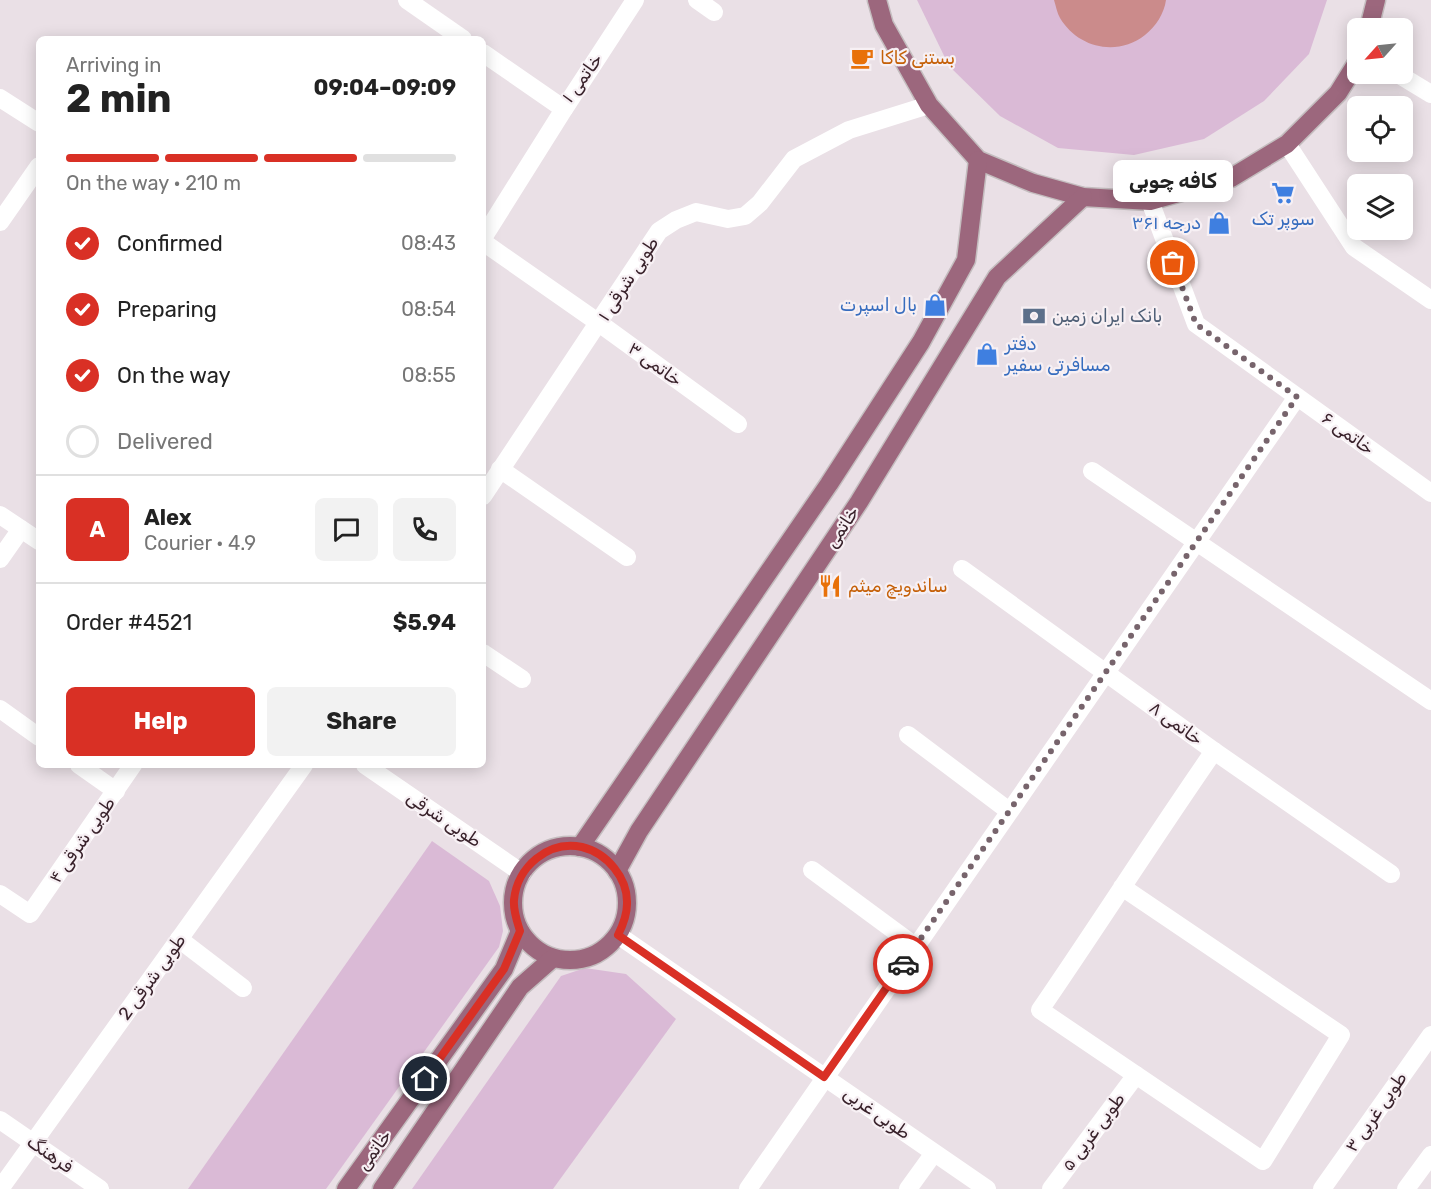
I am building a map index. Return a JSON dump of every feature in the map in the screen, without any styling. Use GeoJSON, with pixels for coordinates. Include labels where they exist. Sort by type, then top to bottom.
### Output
{"type":"FeatureCollection","features":[{"type":"Feature","properties":{"kind":"main road"},"geometry":{"type":"LineString","coordinates":[[877,0],[884,25],[928,105],[978,159],[1033,183],[1083,197],[1150,201],[1231,177],[1287,144],[1338,93],[1347,79]]}},
{"type":"Feature","properties":{"kind":"main road"},"geometry":{"type":"LineString","coordinates":[[1372,18],[1376,0]]}},
{"type":"Feature","properties":{"kind":"main road","name":"خاتمی"},"geometry":{"type":"LineString","coordinates":[[580,847],[829,484],[921,342],[966,260],[978,159]]}},
{"type":"Feature","properties":{"kind":"main road","name":"خاتمی"},"geometry":{"type":"LineString","coordinates":[[617,871],[639,831],[860,502],[997,277],[1083,197]]}},
{"type":"Feature","properties":{"kind":"main road"},"geometry":{"type":"LineString","coordinates":[[563,847],[580,847],[595,852],[617,871],[625,886],[627,903],[625,919],[618,935],[606,948],[590,957],[571,961],[553,958],[540,952],[529,943],[520,931],[513,902],[516,887],[522,873],[533,860],[547,851],[563,847]]}},
{"type":"Feature","properties":{"kind":"main road","name":"خاتمی"},"geometry":{"type":"LineString","coordinates":[[346,1189],[504,969],[520,931]]}},
{"type":"Feature","properties":{"kind":"main road","name":"خاتمی"},"geometry":{"type":"LineString","coordinates":[[382,1189],[520,987],[553,958]]}},
{"type":"Feature","properties":{"kind":"street"},"geometry":{"type":"LineString","coordinates":[[407,0],[459,36]]}},
{"type":"Feature","properties":{"kind":"street","name":"خاتمی ۱"},"geometry":{"type":"LineString","coordinates":[[486,55],[564,109],[635,0]]}},
{"type":"Feature","properties":{"kind":"street"},"geometry":{"type":"LineString","coordinates":[[697,0],[714,12]]}},
{"type":"Feature","properties":{"kind":"street"},"geometry":{"type":"LineString","coordinates":[[1413,83],[1431,94]]}},
{"type":"Feature","properties":{"kind":"street"},"geometry":{"type":"LineString","coordinates":[[0,98],[36,121]]}},
{"type":"Feature","properties":{"kind":"street","name":"طوبی شرقی ۱"},"geometry":{"type":"LineString","coordinates":[[486,492],[659,231],[676,220],[696,212],[728,219],[745,216],[760,203],[794,159],[849,130],[928,105]]}},
{"type":"Feature","properties":{"kind":"street"},"geometry":{"type":"LineString","coordinates":[[486,235],[564,109]]}},
{"type":"Feature","properties":{"kind":"street"},"geometry":{"type":"LineString","coordinates":[[1287,144],[1354,247],[1431,300]]}},
{"type":"Feature","properties":{"kind":"street"},"geometry":{"type":"LineString","coordinates":[[0,222],[36,170]]}},
{"type":"Feature","properties":{"kind":"street","name":"خاتمی ۶"},"geometry":{"type":"LineString","coordinates":[[1150,201],[1196,324],[1431,493]]}},
{"type":"Feature","properties":{"kind":"street","name":"خاتمی ۳"},"geometry":{"type":"LineString","coordinates":[[486,242],[738,424]]}},
{"type":"Feature","properties":{"kind":"street"},"geometry":{"type":"LineString","coordinates":[[748,1189],[1297,397]]}},
{"type":"Feature","properties":{"kind":"street"},"geometry":{"type":"LineString","coordinates":[[501,469],[627,557]]}},
{"type":"Feature","properties":{"kind":"street"},"geometry":{"type":"LineString","coordinates":[[1092,471],[1431,700]]}},
{"type":"Feature","properties":{"kind":"street"},"geometry":{"type":"LineString","coordinates":[[0,515],[36,539]]}},
{"type":"Feature","properties":{"kind":"street"},"geometry":{"type":"LineString","coordinates":[[0,560],[21,529]]}},
{"type":"Feature","properties":{"kind":"street","name":"خاتمی ۸"},"geometry":{"type":"LineString","coordinates":[[962,569],[1214,751],[1391,874]]}},
{"type":"Feature","properties":{"kind":"street"},"geometry":{"type":"LineString","coordinates":[[486,655],[522,680]]}},
{"type":"Feature","properties":{"kind":"street"},"geometry":{"type":"LineString","coordinates":[[0,710],[36,735]]}},
{"type":"Feature","properties":{"kind":"street"},"geometry":{"type":"LineString","coordinates":[[908,735],[1009,811]]}},
{"type":"Feature","properties":{"kind":"street"},"geometry":{"type":"LineString","coordinates":[[1122,887],[1341,1035],[1263,1161],[1040,1010],[1078,955],[1122,887],[1214,751]]}},
{"type":"Feature","properties":{"kind":"street"},"geometry":{"type":"LineString","coordinates":[[83,768],[116,791]]}},
{"type":"Feature","properties":{"kind":"street","name":"طوبی شرقی ۴"},"geometry":{"type":"LineString","coordinates":[[0,894],[30,914],[131,768]]}},
{"type":"Feature","properties":{"kind":"street","name":"طوبی شرقی 2"},"geometry":{"type":"LineString","coordinates":[[0,1189],[302,768]]}},
{"type":"Feature","properties":{"kind":"street","name":"طوبی شرقی"},"geometry":{"type":"LineString","coordinates":[[369,768],[522,873]]}},
{"type":"Feature","properties":{"kind":"street"},"geometry":{"type":"LineString","coordinates":[[812,870],[915,946]]}},
{"type":"Feature","properties":{"kind":"street","name":"طوبی غربی"},"geometry":{"type":"LineString","coordinates":[[618,935],[987,1189]]}},
{"type":"Feature","properties":{"kind":"street"},"geometry":{"type":"LineString","coordinates":[[179,939],[243,988]]}},
{"type":"Feature","properties":{"kind":"street","name":"طوبی غربی ۳"},"geometry":{"type":"LineString","coordinates":[[1322,1189],[1431,1035]]}},
{"type":"Feature","properties":{"kind":"street","name":"طوبی غربی ۵"},"geometry":{"type":"LineString","coordinates":[[1051,1189],[1136,1075]]}},
{"type":"Feature","properties":{"kind":"street","name":"فرهنگ"},"geometry":{"type":"LineString","coordinates":[[0,1120],[100,1189]]}},
{"type":"Feature","properties":{"kind":"street"},"geometry":{"type":"LineString","coordinates":[[908,1189],[934,1153]]}},
{"type":"Feature","properties":{"kind":"street"},"geometry":{"type":"LineString","coordinates":[[1406,1189],[1431,1155]]}},
{"type":"Feature","properties":{"kind":"shaded area"},"geometry":{"type":"Polygon","coordinates":[[[917,0],[1327,0],[1309,54],[1264,101],[1204,139],[1134,155],[1058,148],[1000,116],[949,66],[917,0]]]}},
{"type":"Feature","properties":{"kind":"shaded area"},"geometry":{"type":"Polygon","coordinates":[[[1054,0],[1166,0],[1159,19],[1145,35],[1134,42],[1111,47],[1099,46],[1077,36],[1060,18],[1054,0]]]}},
{"type":"Feature","properties":{"kind":"shaded area"},"geometry":{"type":"Polygon","coordinates":[[[432,841],[489,881],[500,906],[503,931],[499,947],[326,1189],[188,1189],[432,841]]]}},
{"type":"Feature","properties":{"kind":"shaded area"},"geometry":{"type":"Polygon","coordinates":[[[585,968],[626,974],[676,1019],[553,1189],[412,1189],[561,976],[585,968]]]}},
{"type":"Feature","properties":{"kind":"way so far"},"geometry":{"type":"LineString","coordinates":[[903,964],[1297,397],[1196,324],[1173,263]]}},
{"type":"Feature","properties":{"kind":"place","name":"بستنی کاکا"},"geometry":{"type":"Point","coordinates":[862,58]}},
{"type":"Feature","properties":{"kind":"place","name":"سوپر تک"},"geometry":{"type":"Point","coordinates":[1283,193]}},
{"type":"Feature","properties":{"kind":"place","name":"۳۶۱ درجه"},"geometry":{"type":"Point","coordinates":[1219,223]}},
{"type":"Feature","properties":{"kind":"place","name":"کافه چوبی"},"geometry":{"type":"Point","coordinates":[1173,263]}},
{"type":"Feature","properties":{"kind":"place","name":"بال اسپرت"},"geometry":{"type":"Point","coordinates":[935,305]}},
{"type":"Feature","properties":{"kind":"place","name":"بانک ایران زمین"},"geometry":{"type":"Point","coordinates":[1034,316]}},
{"type":"Feature","properties":{"kind":"place","name":"دفتر مسافرتی سفیر"},"geometry":{"type":"Point","coordinates":[987,354]}},
{"type":"Feature","properties":{"kind":"place","name":"ساندویچ میثم"},"geometry":{"type":"Point","coordinates":[830,586]}},
{"type":"Feature","properties":{"kind":"route"},"geometry":{"type":"LineString","coordinates":[[425,1079],[504,969],[520,931],[513,902],[522,873],[533,860],[547,851],[563,847],[580,847],[595,852],[617,871],[625,886],[627,903],[625,919],[618,935],[824,1077],[903,964]]}}]}
